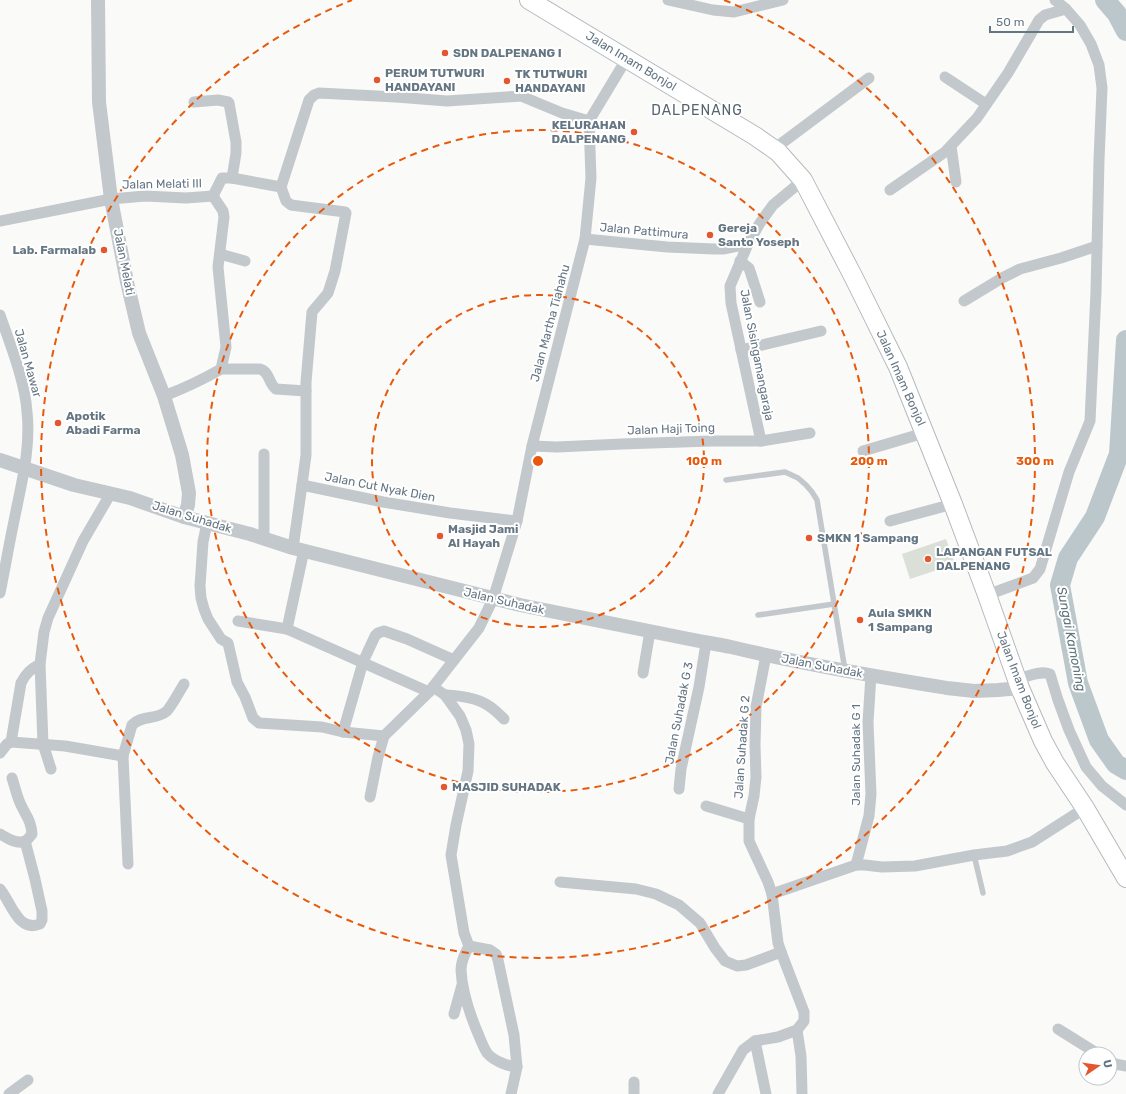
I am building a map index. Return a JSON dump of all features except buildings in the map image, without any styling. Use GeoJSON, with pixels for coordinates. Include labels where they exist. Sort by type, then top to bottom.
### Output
{"type":"FeatureCollection","features":[{"type":"Feature","properties":{"kind":"main road","name":"Jalan Imam Bonjol"},"geometry":{"type":"LineString","coordinates":[[529,0],[755,136],[778,152],[803,180],[898,367],[953,504],[987,594],[1018,684],[1043,741],[1055,764],[1085,808],[1126,878]]}},
{"type":"Feature","properties":{"kind":"street","name":"Jalan Melati"},"geometry":{"type":"LineString","coordinates":[[98,0],[99,102],[111,198],[127,282],[139,334],[164,396],[182,455],[189,493],[188,505],[184,517]]}},
{"type":"Feature","properties":{"kind":"street"},"geometry":{"type":"LineString","coordinates":[[668,0],[713,10],[734,12],[783,0]]}},
{"type":"Feature","properties":{"kind":"street"},"geometry":{"type":"LineString","coordinates":[[987,594],[1033,578],[1040,569],[1069,472],[1090,421],[1096,292],[1102,88],[1099,65],[1091,44],[1080,25],[1066,9],[1055,0]]}},
{"type":"Feature","properties":{"kind":"street"},"geometry":{"type":"LineString","coordinates":[[890,190],[945,152],[951,146],[977,118],[1008,73],[1039,20],[1045,15],[1066,9]]}},
{"type":"Feature","properties":{"kind":"street"},"geometry":{"type":"LineString","coordinates":[[287,629],[298,549],[302,485],[306,455],[306,392],[312,312],[328,293],[335,271],[346,214],[345,212],[291,205],[286,201],[281,187],[309,100],[314,95],[319,93],[447,101],[521,96],[562,113],[589,121],[627,58]]}},
{"type":"Feature","properties":{"kind":"street"},"geometry":{"type":"LineString","coordinates":[[945,77],[986,104]]}},
{"type":"Feature","properties":{"kind":"street"},"geometry":{"type":"LineString","coordinates":[[774,149],[869,78]]}},
{"type":"Feature","properties":{"kind":"street"},"geometry":{"type":"LineString","coordinates":[[194,102],[218,100],[229,103],[236,142],[236,153],[232,178]]}},
{"type":"Feature","properties":{"kind":"street","name":"Jalan Martha Tiahahu"},"geometry":{"type":"LineString","coordinates":[[384,736],[431,689],[479,628],[493,599],[517,521],[532,446],[585,239],[591,178],[589,121]]}},
{"type":"Feature","properties":{"kind":"street"},"geometry":{"type":"LineString","coordinates":[[951,146],[956,182]]}},
{"type":"Feature","properties":{"kind":"street"},"geometry":{"type":"LineString","coordinates":[[221,369],[226,343],[218,267],[224,217],[223,211],[213,196],[222,178],[232,178],[281,187]]}},
{"type":"Feature","properties":{"kind":"street","name":"Jalan Sisingamangaraja"},"geometry":{"type":"LineString","coordinates":[[761,441],[731,303],[730,286],[748,244],[760,223],[773,205],[803,180]]}},
{"type":"Feature","properties":{"kind":"street","name":"Jalan Melati III"},"geometry":{"type":"LineString","coordinates":[[0,221],[111,198],[145,196],[186,198],[213,196]]}},
{"type":"Feature","properties":{"kind":"street","name":"Jalan Pattimura"},"geometry":{"type":"LineString","coordinates":[[585,239],[667,247],[714,249],[723,249],[748,244]]}},
{"type":"Feature","properties":{"kind":"street"},"geometry":{"type":"LineString","coordinates":[[964,300],[1020,269],[1097,246]]}},
{"type":"Feature","properties":{"kind":"street"},"geometry":{"type":"LineString","coordinates":[[220,254],[244,261]]}},
{"type":"Feature","properties":{"kind":"street"},"geometry":{"type":"LineString","coordinates":[[740,261],[749,268],[760,302]]}},
{"type":"Feature","properties":{"kind":"street","name":"Jalan Mawar"},"geometry":{"type":"LineString","coordinates":[[0,315],[24,391],[28,418],[25,468],[0,593]]}},
{"type":"Feature","properties":{"kind":"street"},"geometry":{"type":"LineString","coordinates":[[741,350],[821,331]]}},
{"type":"Feature","properties":{"kind":"street"},"geometry":{"type":"LineString","coordinates":[[164,396],[189,387],[221,369],[263,370],[266,372],[273,387],[306,392]]}},
{"type":"Feature","properties":{"kind":"street"},"geometry":{"type":"LineString","coordinates":[[863,451],[924,432]]}},
{"type":"Feature","properties":{"kind":"street","name":"Jalan Haji Toing"},"geometry":{"type":"LineString","coordinates":[[532,446],[557,447],[690,441],[761,441],[810,433]]}},
{"type":"Feature","properties":{"kind":"street"},"geometry":{"type":"LineString","coordinates":[[264,454],[264,538]]}},
{"type":"Feature","properties":{"kind":"street","name":"Jalan Suhadak"},"geometry":{"type":"LineString","coordinates":[[0,460],[74,484],[130,498],[184,517],[264,538],[298,549],[520,606],[690,639],[766,656],[946,688],[974,691],[998,690],[1018,684]]}},
{"type":"Feature","properties":{"kind":"street","name":"Jalan Cut Nyak Dien"},"geometry":{"type":"LineString","coordinates":[[302,485],[383,502],[450,513],[517,521]]}},
{"type":"Feature","properties":{"kind":"street"},"geometry":{"type":"LineString","coordinates":[[51,769],[43,744],[40,664],[44,632],[48,618],[83,541],[111,493]]}},
{"type":"Feature","properties":{"kind":"street"},"geometry":{"type":"LineString","coordinates":[[890,521],[953,504]]}},
{"type":"Feature","properties":{"kind":"street"},"geometry":{"type":"LineString","coordinates":[[207,523],[203,542],[200,598],[208,619],[221,640],[228,643],[237,682],[242,690],[253,718],[259,723],[322,727],[343,732],[384,736],[378,757],[370,798]]}},
{"type":"Feature","properties":{"kind":"street"},"geometry":{"type":"LineString","coordinates":[[238,621],[287,629],[445,695],[459,696],[480,701],[489,706],[504,719]]}},
{"type":"Feature","properties":{"kind":"street"},"geometry":{"type":"LineString","coordinates":[[343,732],[364,662],[375,636],[378,633],[384,631],[407,639],[454,660]]}},
{"type":"Feature","properties":{"kind":"street"},"geometry":{"type":"LineString","coordinates":[[643,673],[650,631]]}},
{"type":"Feature","properties":{"kind":"street","name":"Jalan Suhadak G 3"},"geometry":{"type":"LineString","coordinates":[[679,788],[681,769],[699,687],[706,643]]}},
{"type":"Feature","properties":{"kind":"street","name":"Jalan Suhadak G 2"},"geometry":{"type":"LineString","coordinates":[[766,656],[756,707],[756,777],[749,819],[749,841],[772,894]]}},
{"type":"Feature","properties":{"kind":"street"},"geometry":{"type":"LineString","coordinates":[[11,742],[21,683],[24,675],[29,670],[40,664]]}},
{"type":"Feature","properties":{"kind":"street"},"geometry":{"type":"LineString","coordinates":[[1018,684],[1034,674],[1050,674],[1069,730],[1086,767],[1102,786],[1126,805]]}},
{"type":"Feature","properties":{"kind":"street","name":"Jalan Suhadak G 1"},"geometry":{"type":"LineString","coordinates":[[856,865],[869,816],[871,794],[868,722],[871,675]]}},
{"type":"Feature","properties":{"kind":"street"},"geometry":{"type":"LineString","coordinates":[[128,864],[123,756],[132,725],[141,719],[155,716],[167,711],[184,684]]}},
{"type":"Feature","properties":{"kind":"street"},"geometry":{"type":"LineString","coordinates":[[445,695],[460,716],[466,730],[469,744],[468,771],[451,855],[464,933],[469,946]]}},
{"type":"Feature","properties":{"kind":"street"},"geometry":{"type":"LineString","coordinates":[[0,753],[7,744],[11,742],[65,746],[123,756]]}},
{"type":"Feature","properties":{"kind":"street"},"geometry":{"type":"LineString","coordinates":[[0,834],[16,842],[25,841],[32,834],[28,818],[20,805],[12,778]]}},
{"type":"Feature","properties":{"kind":"street"},"geometry":{"type":"LineString","coordinates":[[706,806],[749,819]]}},
{"type":"Feature","properties":{"kind":"street"},"geometry":{"type":"LineString","coordinates":[[718,1094],[743,1050],[755,1041],[778,1037],[797,1030],[804,1021],[804,1012],[778,943],[772,894],[856,865],[882,867],[915,866],[1007,851],[1032,842],[1085,808]]}},
{"type":"Feature","properties":{"kind":"street"},"geometry":{"type":"LineString","coordinates":[[0,889],[22,922],[30,926],[40,924],[42,920],[42,911],[25,841]]}},
{"type":"Feature","properties":{"kind":"street"},"geometry":{"type":"LineString","coordinates":[[560,882],[636,889],[656,894],[679,905],[700,923],[715,948],[725,961],[737,966],[746,965],[781,952]]}},
{"type":"Feature","properties":{"kind":"street"},"geometry":{"type":"LineString","coordinates":[[469,946],[465,953],[461,968],[469,1013],[487,1053],[508,1066],[517,1067]]}},
{"type":"Feature","properties":{"kind":"street"},"geometry":{"type":"LineString","coordinates":[[469,946],[490,950],[496,954],[514,1035],[517,1067],[511,1094]]}},
{"type":"Feature","properties":{"kind":"street"},"geometry":{"type":"LineString","coordinates":[[454,1014],[463,982]]}},
{"type":"Feature","properties":{"kind":"street"},"geometry":{"type":"LineString","coordinates":[[1058,1028],[1086,1046]]}},
{"type":"Feature","properties":{"kind":"street"},"geometry":{"type":"LineString","coordinates":[[797,1030],[802,1094]]}},
{"type":"Feature","properties":{"kind":"street"},"geometry":{"type":"LineString","coordinates":[[755,1041],[766,1094]]}},
{"type":"Feature","properties":{"kind":"street"},"geometry":{"type":"LineString","coordinates":[[9,1094],[28,1080]]}},
{"type":"Feature","properties":{"kind":"street"},"geometry":{"type":"LineString","coordinates":[[634,1082],[634,1094]]}},
{"type":"Feature","properties":{"kind":"lane"},"geometry":{"type":"LineString","coordinates":[[726,480],[785,472],[798,478],[812,492],[817,500],[845,670]]}},
{"type":"Feature","properties":{"kind":"lane"},"geometry":{"type":"LineString","coordinates":[[758,615],[834,604]]}},
{"type":"Feature","properties":{"kind":"lane"},"geometry":{"type":"LineString","coordinates":[[974,856],[983,893]]}},
{"type":"Feature","properties":{"kind":"shaded area","name":"LAPANGAN FUTSAL DALPENANG"},"geometry":{"type":"Polygon","coordinates":[[[946,539],[955,564],[910,579],[902,554],[946,539]]]}},
{"type":"Feature","properties":{"kind":"waterway","name":"Sungai Kamoning"},"geometry":{"type":"LineString","coordinates":[[1105,0],[1117,14],[1126,31]]}},
{"type":"Feature","properties":{"kind":"waterway","name":"Sungai Kamoning"},"geometry":{"type":"LineString","coordinates":[[1126,340],[1119,454],[1095,517],[1068,558],[1060,585],[1078,683],[1099,740],[1116,764],[1126,770]]}},
{"type":"Feature","properties":{"kind":"place","name":"SDN DALPENANG I"},"geometry":{"type":"Point","coordinates":[445,53]}},
{"type":"Feature","properties":{"kind":"place","name":"PERUM TUTWURI HANDAYANI"},"geometry":{"type":"Point","coordinates":[377,80]}},
{"type":"Feature","properties":{"kind":"place","name":"TK TUTWURI HANDAYANI"},"geometry":{"type":"Point","coordinates":[507,81]}},
{"type":"Feature","properties":{"kind":"place","name":"KELURAHAN DALPENANG"},"geometry":{"type":"Point","coordinates":[634,132]}},
{"type":"Feature","properties":{"kind":"place","name":"Gereja Santo Yoseph"},"geometry":{"type":"Point","coordinates":[710,235]}},
{"type":"Feature","properties":{"kind":"place","name":"Lab. Farmalab"},"geometry":{"type":"Point","coordinates":[104,250]}},
{"type":"Feature","properties":{"kind":"place","name":"Apotik Abadi Farma"},"geometry":{"type":"Point","coordinates":[58,423]}},
{"type":"Feature","properties":{"kind":"place","name":"Masjid Jami Al Hayah"},"geometry":{"type":"Point","coordinates":[440,536]}},
{"type":"Feature","properties":{"kind":"place","name":"SMKN 1 Sampang"},"geometry":{"type":"Point","coordinates":[809,538]}},
{"type":"Feature","properties":{"kind":"place","name":"LAPANGAN FUTSAL DALPENANG"},"geometry":{"type":"Point","coordinates":[928,559]}},
{"type":"Feature","properties":{"kind":"place","name":"Aula SMKN 1 Sampang"},"geometry":{"type":"Point","coordinates":[860,620]}},
{"type":"Feature","properties":{"kind":"place","name":"MASJID SUHADAK"},"geometry":{"type":"Point","coordinates":[444,787]}},
{"type":"Feature","properties":{"kind":"district","name":"DALPENANG"},"geometry":{"type":"Point","coordinates":[697,110]}}]}
